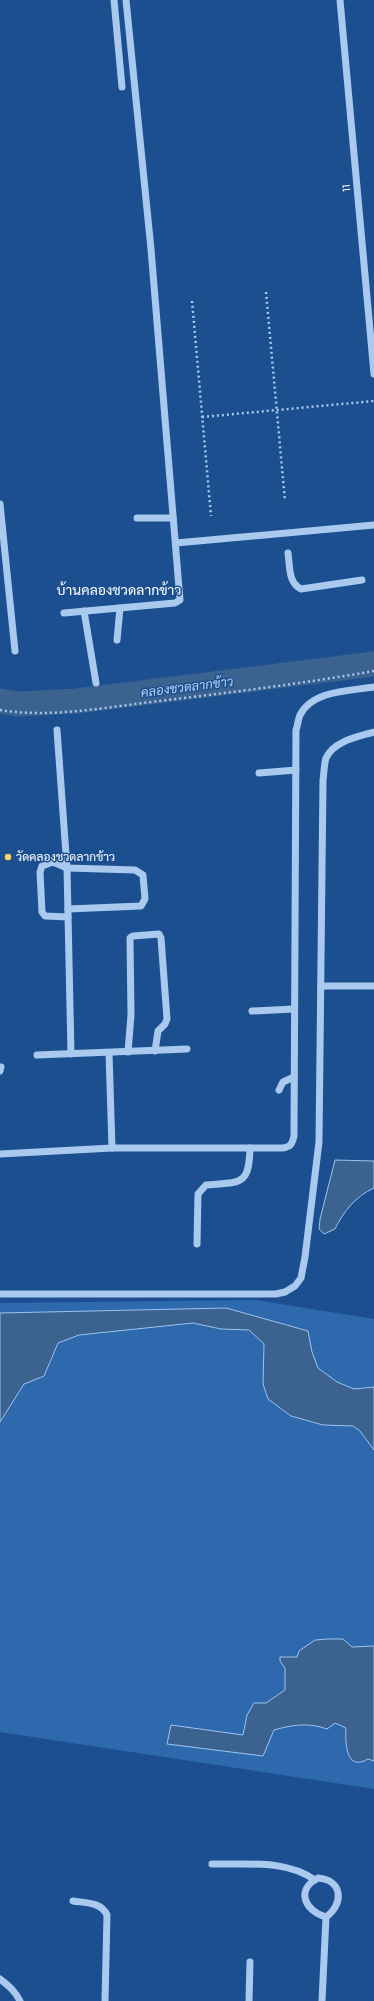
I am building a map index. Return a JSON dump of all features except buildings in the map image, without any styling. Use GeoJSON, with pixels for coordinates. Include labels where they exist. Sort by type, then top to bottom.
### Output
{"type":"FeatureCollection","features":[{"type":"Feature","properties":{"kind":"street"},"geometry":{"type":"LineString","coordinates":[[114,0],[122,87]]}},
{"type":"Feature","properties":{"kind":"street"},"geometry":{"type":"LineString","coordinates":[[64,613],[175,603],[180,600],[151,249],[126,0]]}},
{"type":"Feature","properties":{"kind":"street","name":"11"},"geometry":{"type":"LineString","coordinates":[[340,0],[374,374]]}},
{"type":"Feature","properties":{"kind":"street"},"geometry":{"type":"LineString","coordinates":[[0,504],[14,651]]}},
{"type":"Feature","properties":{"kind":"street"},"geometry":{"type":"LineString","coordinates":[[137,518],[173,518]]}},
{"type":"Feature","properties":{"kind":"street"},"geometry":{"type":"LineString","coordinates":[[176,543],[374,525]]}},
{"type":"Feature","properties":{"kind":"street"},"geometry":{"type":"LineString","coordinates":[[288,553],[291,581],[295,587],[301,589],[362,580]]}},
{"type":"Feature","properties":{"kind":"street"},"geometry":{"type":"LineString","coordinates":[[117,640],[120,608]]}},
{"type":"Feature","properties":{"kind":"street"},"geometry":{"type":"LineString","coordinates":[[84,611],[96,682]]}},
{"type":"Feature","properties":{"kind":"street"},"geometry":{"type":"LineString","coordinates":[[0,1154],[112,1148],[282,1148],[289,1147],[292,1144],[294,1136],[296,730],[300,716],[306,706],[322,696],[374,687]]}},
{"type":"Feature","properties":{"kind":"street"},"geometry":{"type":"LineString","coordinates":[[57,730],[67,868],[71,1054]]}},
{"type":"Feature","properties":{"kind":"street"},"geometry":{"type":"LineString","coordinates":[[0,1294],[276,1294],[285,1292],[295,1286],[301,1278],[305,1257],[319,1142],[323,780],[326,759],[334,748],[344,742],[374,732]]}},
{"type":"Feature","properties":{"kind":"street"},"geometry":{"type":"LineString","coordinates":[[259,773],[296,770]]}},
{"type":"Feature","properties":{"kind":"street"},"geometry":{"type":"LineString","coordinates":[[68,909],[141,906],[145,899],[143,874],[135,870],[67,868],[53,862],[42,866],[40,872],[42,912],[45,916],[68,917]]}},
{"type":"Feature","properties":{"kind":"street"},"geometry":{"type":"LineString","coordinates":[[128,1052],[131,1015],[130,938],[133,936],[153,933],[159,934],[161,938],[167,1019],[166,1024],[158,1031],[155,1051]]}},
{"type":"Feature","properties":{"kind":"street"},"geometry":{"type":"LineString","coordinates":[[321,986],[374,986]]}},
{"type":"Feature","properties":{"kind":"street"},"geometry":{"type":"LineString","coordinates":[[252,1011],[294,1009]]}},
{"type":"Feature","properties":{"kind":"street"},"geometry":{"type":"LineString","coordinates":[[37,1055],[155,1051],[187,1048]]}},
{"type":"Feature","properties":{"kind":"street"},"geometry":{"type":"LineString","coordinates":[[109,1053],[112,1148]]}},
{"type":"Feature","properties":{"kind":"street"},"geometry":{"type":"LineString","coordinates":[[279,1090],[283,1082],[294,1076]]}},
{"type":"Feature","properties":{"kind":"street"},"geometry":{"type":"LineString","coordinates":[[197,1244],[198,1194],[206,1185],[237,1181],[245,1177],[250,1168],[250,1148]]}},
{"type":"Feature","properties":{"kind":"street"},"geometry":{"type":"LineString","coordinates":[[212,1864],[273,1865],[294,1868],[315,1880]]}},
{"type":"Feature","properties":{"kind":"street"},"geometry":{"type":"LineString","coordinates":[[322,2001],[326,1917],[332,1912],[337,1903],[339,1894],[336,1885],[328,1879],[315,1880],[310,1883],[305,1892],[306,1901],[314,1913],[326,1917]]}},
{"type":"Feature","properties":{"kind":"street"},"geometry":{"type":"LineString","coordinates":[[73,1901],[98,1905],[104,1909],[107,1915],[105,2001]]}},
{"type":"Feature","properties":{"kind":"street"},"geometry":{"type":"LineString","coordinates":[[249,2001],[250,1962]]}},
{"type":"Feature","properties":{"kind":"street"},"geometry":{"type":"LineString","coordinates":[[0,1979],[13,1990],[20,2001]]}},
{"type":"Feature","properties":{"kind":"path"},"geometry":{"type":"LineString","coordinates":[[266,292],[285,501]]}},
{"type":"Feature","properties":{"kind":"path"},"geometry":{"type":"LineString","coordinates":[[192,301],[211,516]]}},
{"type":"Feature","properties":{"kind":"path"},"geometry":{"type":"LineString","coordinates":[[202,417],[374,401]]}},
{"type":"Feature","properties":{"kind":"path"},"geometry":{"type":"LineString","coordinates":[[0,710],[24,713],[77,711],[301,684],[374,671]]}},
{"type":"Feature","properties":{"kind":"shaded area"},"geometry":{"type":"Polygon","coordinates":[[[335,1160],[374,1161],[374,1188],[361,1195],[351,1205],[335,1229],[324,1234],[319,1229],[320,1219],[335,1160]]]}},
{"type":"Feature","properties":{"kind":"shaded area"},"geometry":{"type":"Polygon","coordinates":[[[256,1300],[374,1319],[374,1789],[0,1732],[0,1303],[256,1300]]]}},
{"type":"Feature","properties":{"kind":"shaded area"},"geometry":{"type":"Polygon","coordinates":[[[226,1308],[308,1331],[312,1352],[318,1368],[337,1382],[354,1389],[374,1387],[374,1450],[360,1431],[353,1426],[323,1425],[291,1416],[268,1399],[263,1384],[264,1344],[249,1330],[221,1329],[193,1323],[79,1335],[58,1343],[44,1376],[24,1384],[0,1422],[0,1313],[226,1308]]]}},
{"type":"Feature","properties":{"kind":"shaded area"},"geometry":{"type":"Polygon","coordinates":[[[343,1639],[352,1647],[374,1646],[374,1761],[368,1759],[361,1762],[355,1762],[351,1759],[347,1748],[346,1728],[335,1723],[327,1729],[300,1725],[274,1730],[263,1756],[167,1744],[171,1725],[243,1735],[247,1715],[254,1703],[266,1703],[285,1690],[285,1668],[280,1661],[280,1657],[297,1657],[299,1651],[315,1640],[343,1639]]]}},
{"type":"Feature","properties":{"kind":"waterway","name":"คลองชวดลากข้าว"},"geometry":{"type":"LineString","coordinates":[[0,701],[18,704],[77,701],[374,664]]}},
{"type":"Feature","properties":{"kind":"place","name":"วัดคลองชวดลากข้าว"},"geometry":{"type":"Point","coordinates":[8,857]}},
{"type":"Feature","properties":{"kind":"district","name":"บ้านคลองชวดลากข้าว"},"geometry":{"type":"Point","coordinates":[119,590]}}]}
